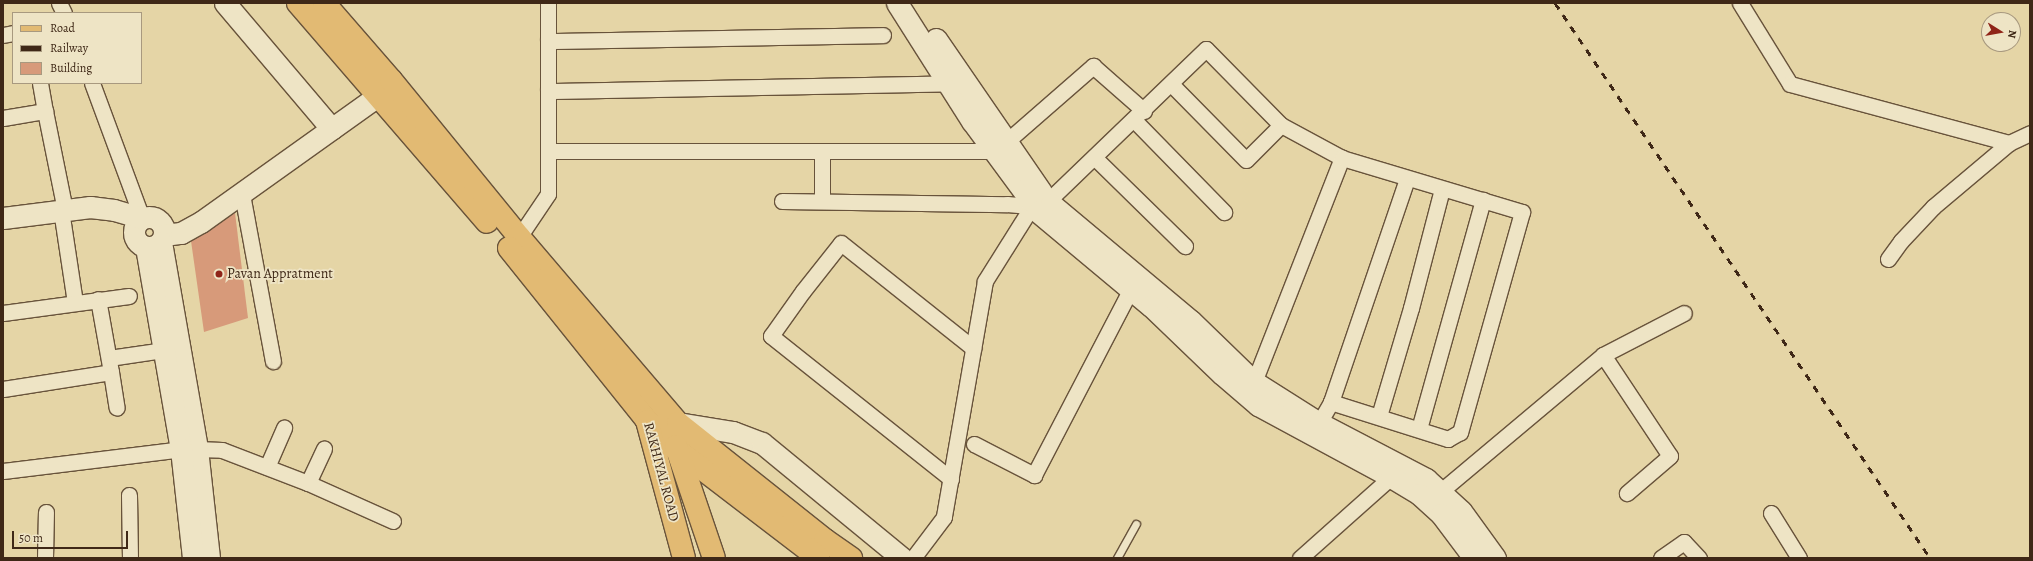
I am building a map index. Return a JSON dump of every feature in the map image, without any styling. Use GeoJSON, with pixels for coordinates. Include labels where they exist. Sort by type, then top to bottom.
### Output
{"type":"FeatureCollection","features":[{"type":"Feature","properties":{"kind":"main road"},"geometry":{"type":"LineString","coordinates":[[298,3],[498,234],[646,419],[675,448],[819,558]]}},
{"type":"Feature","properties":{"kind":"main road"},"geometry":{"type":"LineString","coordinates":[[324,3],[391,80],[519,237],[678,422],[825,540],[851,558]]}},
{"type":"Feature","properties":{"kind":"main road","name":"RAKHIYAL ROAD"},"geometry":{"type":"LineString","coordinates":[[646,386],[646,419],[684,558]]}},
{"type":"Feature","properties":{"kind":"main road"},"geometry":{"type":"LineString","coordinates":[[678,422],[675,448],[714,558]]}},
{"type":"Feature","properties":{"kind":"street"},"geometry":{"type":"LineString","coordinates":[[59,3],[64,12]]}},
{"type":"Feature","properties":{"kind":"street"},"geometry":{"type":"LineString","coordinates":[[225,3],[332,129]]}},
{"type":"Feature","properties":{"kind":"street"},"geometry":{"type":"LineString","coordinates":[[519,237],[548,194],[548,3]]}},
{"type":"Feature","properties":{"kind":"street"},"geometry":{"type":"LineString","coordinates":[[897,3],[948,84],[999,146],[1041,202],[1131,289],[1176,329],[1222,374],[1258,405],[1391,477],[1419,494],[1437,510],[1474,558]]}},
{"type":"Feature","properties":{"kind":"street"},"geometry":{"type":"LineString","coordinates":[[914,3],[999,146]]}},
{"type":"Feature","properties":{"kind":"street"},"geometry":{"type":"LineString","coordinates":[[1740,3],[1790,84],[2009,142]]}},
{"type":"Feature","properties":{"kind":"street"},"geometry":{"type":"LineString","coordinates":[[548,41],[883,35]]}},
{"type":"Feature","properties":{"kind":"street"},"geometry":{"type":"LineString","coordinates":[[912,558],[944,517],[985,281],[1041,202],[1095,158],[1206,49],[1281,125],[1342,158],[1407,179],[1522,212],[1460,432],[1448,439],[1331,402]]}},
{"type":"Feature","properties":{"kind":"street"},"geometry":{"type":"LineString","coordinates":[[548,151],[822,151],[999,146],[1093,66],[1224,212]]}},
{"type":"Feature","properties":{"kind":"street"},"geometry":{"type":"LineString","coordinates":[[40,84],[63,210],[75,302]]}},
{"type":"Feature","properties":{"kind":"street"},"geometry":{"type":"LineString","coordinates":[[92,84],[142,218]]}},
{"type":"Feature","properties":{"kind":"street"},"geometry":{"type":"LineString","coordinates":[[548,91],[948,84]]}},
{"type":"Feature","properties":{"kind":"street"},"geometry":{"type":"LineString","coordinates":[[1171,84],[1246,160],[1281,125]]}},
{"type":"Feature","properties":{"kind":"street"},"geometry":{"type":"LineString","coordinates":[[157,241],[191,228],[242,194],[379,95]]}},
{"type":"Feature","properties":{"kind":"street"},"geometry":{"type":"LineString","coordinates":[[3,118],[45,111]]}},
{"type":"Feature","properties":{"kind":"street"},"geometry":{"type":"LineString","coordinates":[[1888,259],[1901,241],[1933,207],[2009,142],[2030,133]]}},
{"type":"Feature","properties":{"kind":"street"},"geometry":{"type":"LineString","coordinates":[[822,151],[822,201]]}},
{"type":"Feature","properties":{"kind":"street"},"geometry":{"type":"LineString","coordinates":[[1095,158],[1185,246]]}},
{"type":"Feature","properties":{"kind":"street"},"geometry":{"type":"LineString","coordinates":[[1254,382],[1342,158]]}},
{"type":"Feature","properties":{"kind":"street"},"geometry":{"type":"LineString","coordinates":[[1319,423],[1331,402],[1407,179]]}},
{"type":"Feature","properties":{"kind":"street"},"geometry":{"type":"LineString","coordinates":[[1379,416],[1411,308],[1442,189]]}},
{"type":"Feature","properties":{"kind":"street"},"geometry":{"type":"LineString","coordinates":[[242,194],[273,361]]}},
{"type":"Feature","properties":{"kind":"street"},"geometry":{"type":"LineString","coordinates":[[1419,429],[1483,200]]}},
{"type":"Feature","properties":{"kind":"street"},"geometry":{"type":"LineString","coordinates":[[782,201],[1007,204],[1041,202],[1185,317],[1254,382],[1319,423],[1426,479],[1441,491],[1461,511],[1495,558]]}},
{"type":"Feature","properties":{"kind":"street"},"geometry":{"type":"LineString","coordinates":[[3,218],[90,207],[114,210],[142,218],[150,216],[159,220],[164,228],[157,241],[164,350],[189,449],[193,558]]}},
{"type":"Feature","properties":{"kind":"street"},"geometry":{"type":"LineString","coordinates":[[157,241],[189,449],[209,558]]}},
{"type":"Feature","properties":{"kind":"street"},"geometry":{"type":"LineString","coordinates":[[951,478],[770,336],[841,243],[973,348]]}},
{"type":"Feature","properties":{"kind":"street"},"geometry":{"type":"LineString","coordinates":[[974,444],[1034,475],[1131,289]]}},
{"type":"Feature","properties":{"kind":"street"},"geometry":{"type":"LineString","coordinates":[[3,313],[75,302],[129,296]]}},
{"type":"Feature","properties":{"kind":"street"},"geometry":{"type":"LineString","coordinates":[[98,299],[117,408]]}},
{"type":"Feature","properties":{"kind":"street"},"geometry":{"type":"LineString","coordinates":[[1441,491],[1603,355],[1684,313]]}},
{"type":"Feature","properties":{"kind":"street"},"geometry":{"type":"LineString","coordinates":[[3,388],[110,365],[164,350]]}},
{"type":"Feature","properties":{"kind":"street"},"geometry":{"type":"LineString","coordinates":[[1603,355],[1670,456],[1627,493]]}},
{"type":"Feature","properties":{"kind":"street"},"geometry":{"type":"LineString","coordinates":[[678,422],[733,432],[762,443],[902,558]]}},
{"type":"Feature","properties":{"kind":"street"},"geometry":{"type":"LineString","coordinates":[[267,467],[284,428]]}},
{"type":"Feature","properties":{"kind":"street"},"geometry":{"type":"LineString","coordinates":[[308,483],[324,448]]}},
{"type":"Feature","properties":{"kind":"street"},"geometry":{"type":"LineString","coordinates":[[3,471],[189,449],[222,450],[308,483],[393,521]]}},
{"type":"Feature","properties":{"kind":"street"},"geometry":{"type":"LineString","coordinates":[[1300,558],[1391,477]]}},
{"type":"Feature","properties":{"kind":"street"},"geometry":{"type":"LineString","coordinates":[[129,495],[130,558]]}},
{"type":"Feature","properties":{"kind":"street"},"geometry":{"type":"LineString","coordinates":[[44,558],[46,512]]}},
{"type":"Feature","properties":{"kind":"street"},"geometry":{"type":"LineString","coordinates":[[1771,513],[1798,558]]}},
{"type":"Feature","properties":{"kind":"street"},"geometry":{"type":"LineString","coordinates":[[1661,558],[1684,542],[1699,558]]}},
{"type":"Feature","properties":{"kind":"lane"},"geometry":{"type":"LineString","coordinates":[[1117,558],[1136,524]]}},
{"type":"Feature","properties":{"kind":"building","name":"Pavan Appratment"},"geometry":{"type":"Polygon","coordinates":[[[235,213],[248,318],[204,332],[191,241],[235,213]]]}},
{"type":"Feature","properties":{"kind":"railway"},"geometry":{"type":"LineString","coordinates":[[1555,3],[1930,558]]}},
{"type":"Feature","properties":{"kind":"place","name":"Pavan Appratment"},"geometry":{"type":"Point","coordinates":[219,274]}}]}
